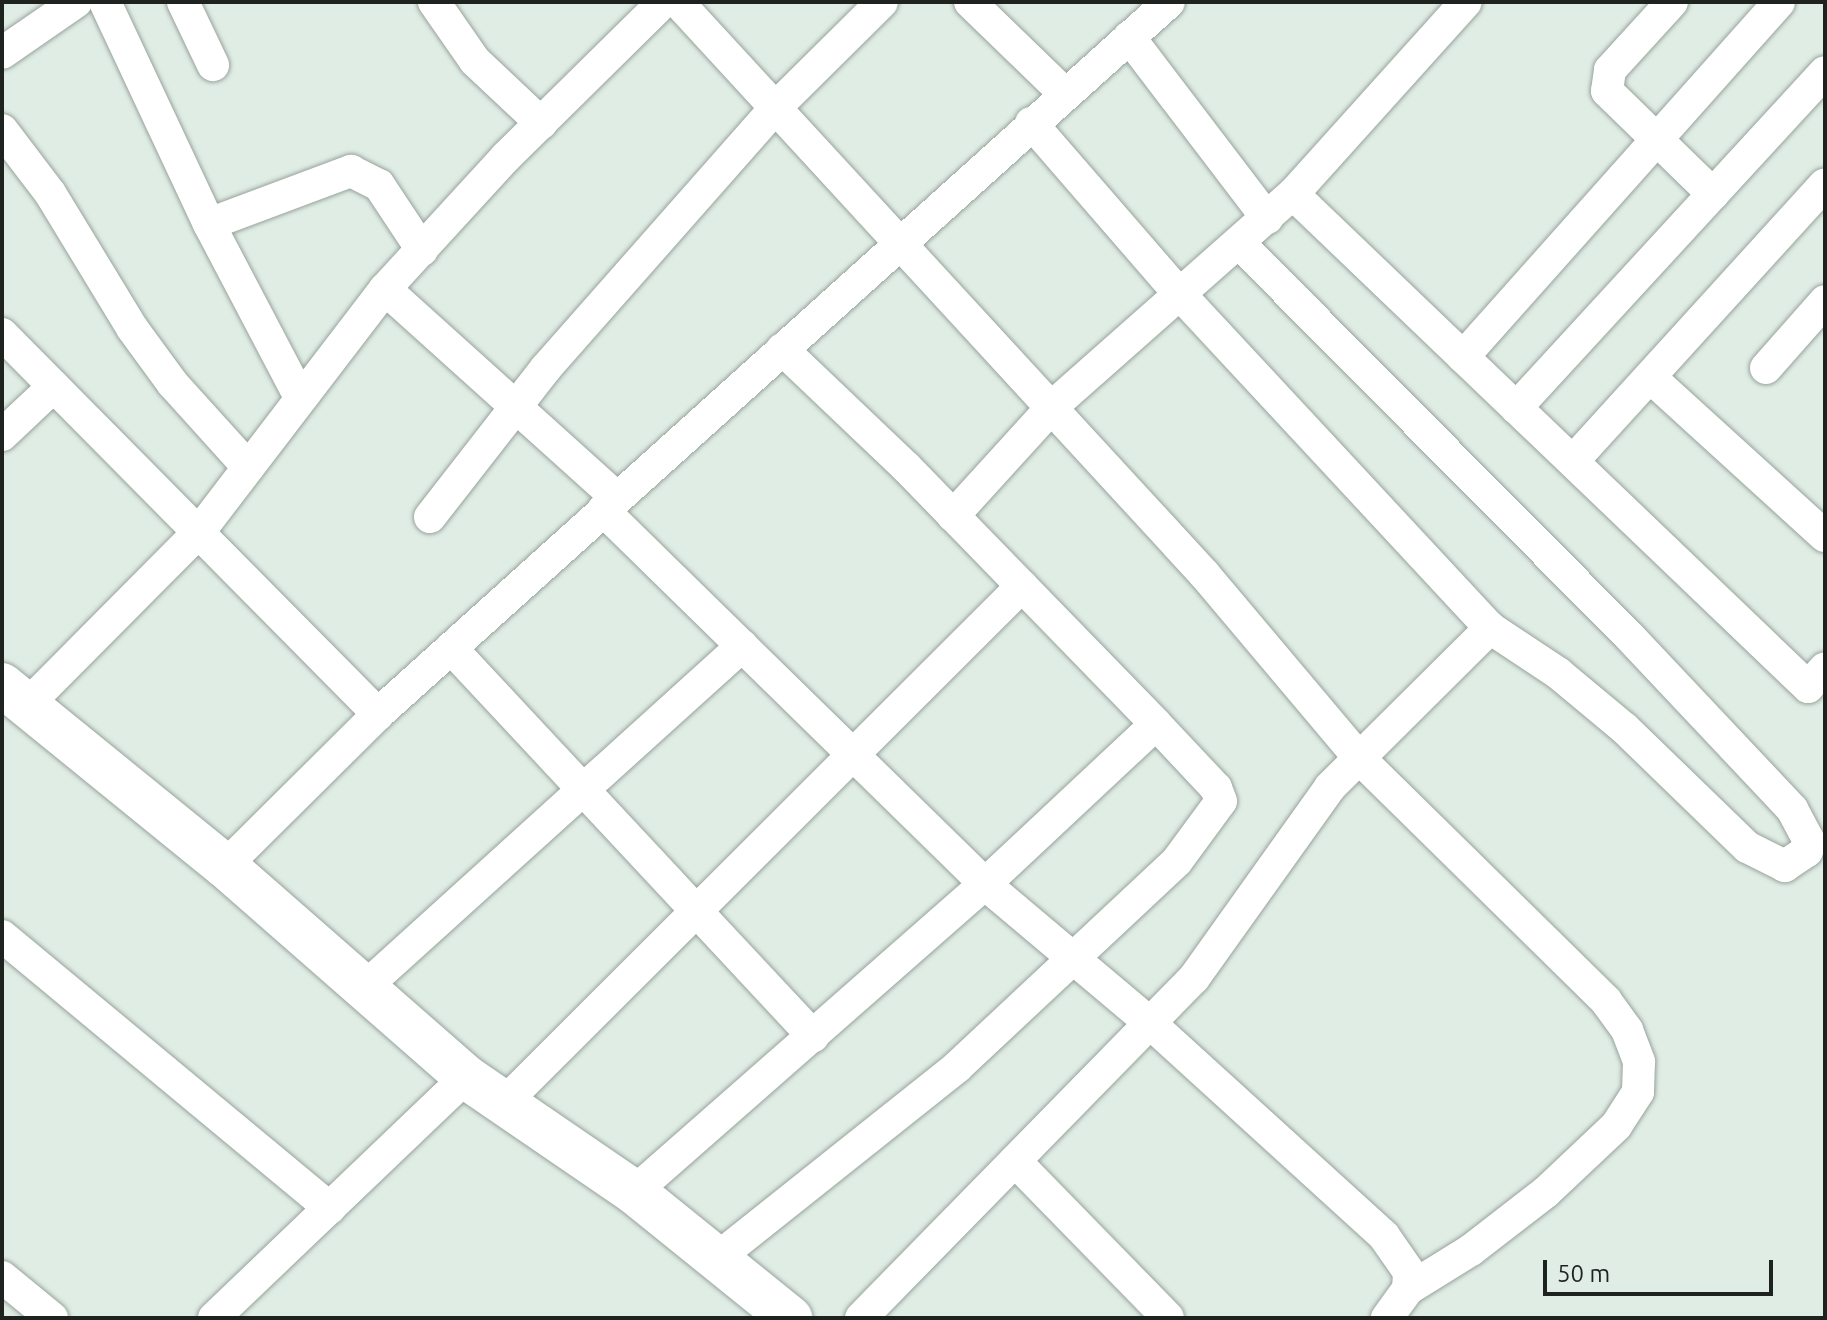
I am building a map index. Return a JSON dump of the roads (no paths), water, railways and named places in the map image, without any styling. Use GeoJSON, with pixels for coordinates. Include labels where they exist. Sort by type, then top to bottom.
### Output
{"type":"FeatureCollection","features":[{"type":"Feature","properties":{"kind":"main road"},"geometry":{"type":"LineString","coordinates":[[14,695],[225,866],[466,1077],[634,1192],[790,1318]]}},
{"type":"Feature","properties":{"kind":"street"},"geometry":{"type":"LineString","coordinates":[[2,53],[76,2]]}},
{"type":"Feature","properties":{"kind":"street"},"geometry":{"type":"LineString","coordinates":[[105,2],[209,224],[300,397]]}},
{"type":"Feature","properties":{"kind":"street"},"geometry":{"type":"LineString","coordinates":[[183,2],[213,65]]}},
{"type":"Feature","properties":{"kind":"street"},"geometry":{"type":"LineString","coordinates":[[434,2],[475,61],[541,123]]}},
{"type":"Feature","properties":{"kind":"street"},"geometry":{"type":"LineString","coordinates":[[14,695],[199,532],[385,289],[541,123],[663,2]]}},
{"type":"Feature","properties":{"kind":"street"},"geometry":{"type":"LineString","coordinates":[[678,2],[1053,406],[1205,575],[1359,758],[1606,1001],[1627,1030],[1639,1062],[1638,1092],[1616,1126],[1546,1192],[1471,1250],[1408,1289],[1387,1318]]}},
{"type":"Feature","properties":{"kind":"street"},"geometry":{"type":"LineString","coordinates":[[430,517],[515,407],[776,107],[882,2]]}},
{"type":"Feature","properties":{"kind":"street"},"geometry":{"type":"LineString","coordinates":[[970,2],[1065,94]]}},
{"type":"Feature","properties":{"kind":"street"},"geometry":{"type":"LineString","coordinates":[[225,866],[378,714],[1169,2]]}},
{"type":"Feature","properties":{"kind":"street"},"geometry":{"type":"LineString","coordinates":[[953,516],[1053,406],[1293,194],[1466,2]]}},
{"type":"Feature","properties":{"kind":"street"},"geometry":{"type":"LineString","coordinates":[[1672,2],[1606,79],[1615,105],[1713,194]]}},
{"type":"Feature","properties":{"kind":"street"},"geometry":{"type":"LineString","coordinates":[[1463,357],[1779,2]]}},
{"type":"Feature","properties":{"kind":"street"},"geometry":{"type":"LineString","coordinates":[[1129,37],[1267,218]]}},
{"type":"Feature","properties":{"kind":"street"},"geometry":{"type":"LineString","coordinates":[[1516,408],[1823,78]]}},
{"type":"Feature","properties":{"kind":"street"},"geometry":{"type":"LineString","coordinates":[[1031,123],[1181,296],[1490,628],[1558,673],[1624,728],[1747,847],[1785,866],[1807,851],[1803,828],[1781,797],[1629,636],[1239,243]]}},
{"type":"Feature","properties":{"kind":"street"},"geometry":{"type":"LineString","coordinates":[[2,130],[50,193],[156,362],[210,430],[248,467]]}},
{"type":"Feature","properties":{"kind":"street"},"geometry":{"type":"LineString","coordinates":[[209,224],[351,171],[379,185],[422,250]]}},
{"type":"Feature","properties":{"kind":"street"},"geometry":{"type":"LineString","coordinates":[[1573,461],[1825,184]]}},
{"type":"Feature","properties":{"kind":"street"},"geometry":{"type":"LineString","coordinates":[[1293,194],[1516,408],[1819,685]]}},
{"type":"Feature","properties":{"kind":"street"},"geometry":{"type":"LineString","coordinates":[[385,289],[515,407],[742,646],[985,884],[1150,1023],[1384,1236],[1409,1272],[1408,1289]]}},
{"type":"Feature","properties":{"kind":"street"},"geometry":{"type":"LineString","coordinates":[[1766,368],[1825,301]]}},
{"type":"Feature","properties":{"kind":"street"},"geometry":{"type":"LineString","coordinates":[[2,334],[378,714]]}},
{"type":"Feature","properties":{"kind":"street"},"geometry":{"type":"LineString","coordinates":[[716,1259],[875,1137],[1076,961],[1177,861],[1221,801],[1216,788],[1022,586],[782,349]]}},
{"type":"Feature","properties":{"kind":"street"},"geometry":{"type":"LineString","coordinates":[[1650,377],[1825,536]]}},
{"type":"Feature","properties":{"kind":"street"},"geometry":{"type":"LineString","coordinates":[[2,435],[54,386]]}},
{"type":"Feature","properties":{"kind":"street"},"geometry":{"type":"LineString","coordinates":[[504,1103],[851,752],[1022,586]]}},
{"type":"Feature","properties":{"kind":"street"},"geometry":{"type":"LineString","coordinates":[[861,1318],[1194,978],[1330,787],[1490,628]]}},
{"type":"Feature","properties":{"kind":"street"},"geometry":{"type":"LineString","coordinates":[[364,988],[742,646]]}},
{"type":"Feature","properties":{"kind":"street"},"geometry":{"type":"LineString","coordinates":[[451,648],[581,791],[813,1036]]}},
{"type":"Feature","properties":{"kind":"street"},"geometry":{"type":"LineString","coordinates":[[634,1192],[985,884],[1156,724]]}},
{"type":"Feature","properties":{"kind":"street"},"geometry":{"type":"LineString","coordinates":[[2,936],[330,1208]]}},
{"type":"Feature","properties":{"kind":"street"},"geometry":{"type":"LineString","coordinates":[[214,1318],[466,1077]]}},
{"type":"Feature","properties":{"kind":"street"},"geometry":{"type":"LineString","coordinates":[[1015,1161],[1168,1318]]}},
{"type":"Feature","properties":{"kind":"street"},"geometry":{"type":"LineString","coordinates":[[2,1277],[52,1318]]}}]}
